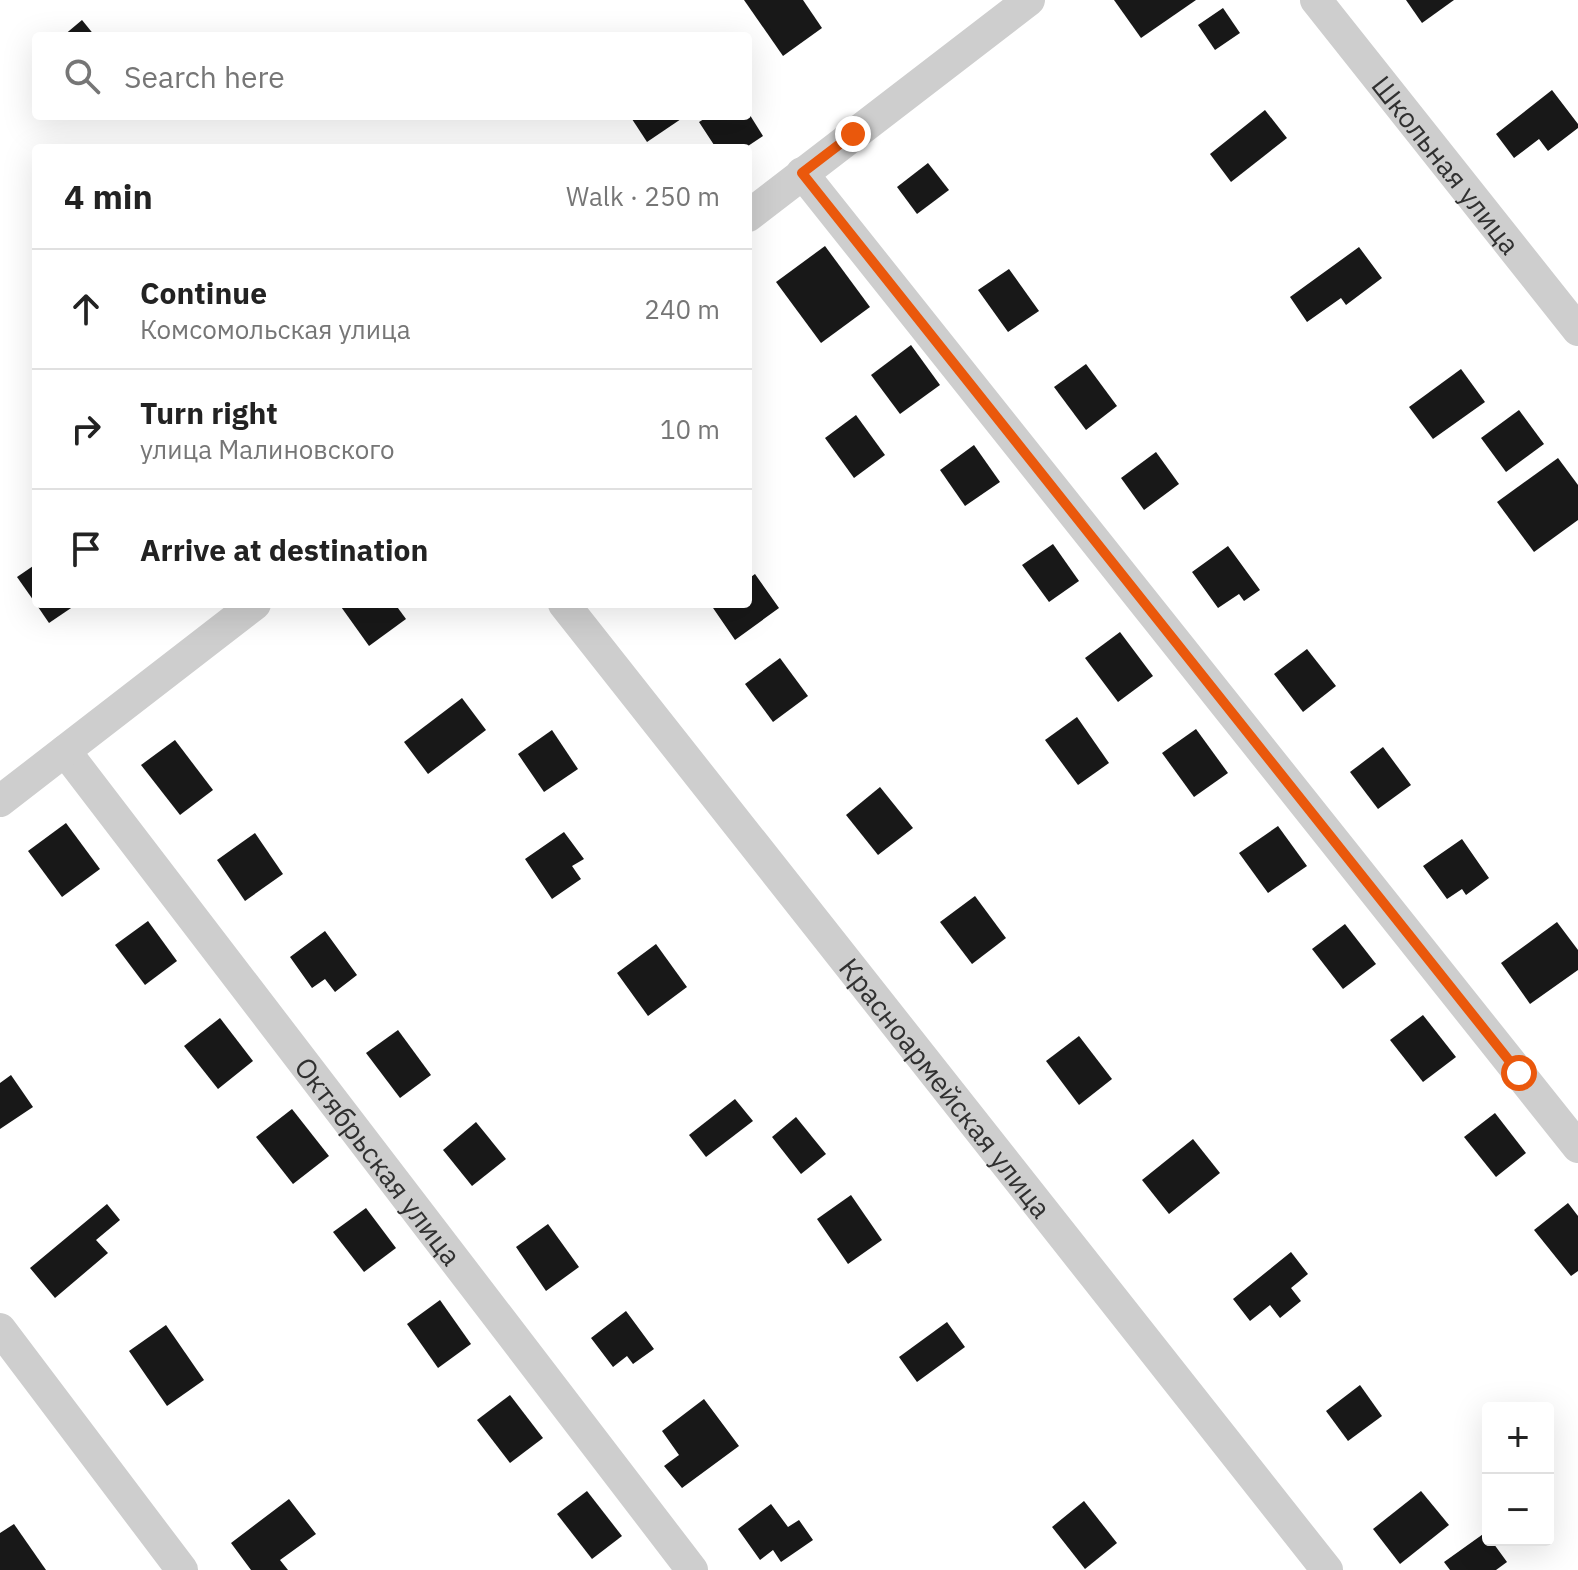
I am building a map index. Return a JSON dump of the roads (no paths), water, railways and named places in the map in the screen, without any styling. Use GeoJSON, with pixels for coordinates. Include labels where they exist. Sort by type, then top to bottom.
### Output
{"type":"FeatureCollection","features":[{"type":"Feature","properties":{"kind":"street"},"geometry":{"type":"LineString","coordinates":[[752,213],[1029,0]]}},
{"type":"Feature","properties":{"kind":"street","name":"Школьная улица"},"geometry":{"type":"LineString","coordinates":[[1316,0],[1578,330]]}},
{"type":"Feature","properties":{"kind":"street"},"geometry":{"type":"LineString","coordinates":[[802,173],[1578,1147]]}},
{"type":"Feature","properties":{"kind":"street"},"geometry":{"type":"LineString","coordinates":[[0,801],[250,608]]}},
{"type":"Feature","properties":{"kind":"street","name":"Красноармейская улица"},"geometry":{"type":"LineString","coordinates":[[567,608],[1327,1570]]}},
{"type":"Feature","properties":{"kind":"street","name":"Октябрьская улица"},"geometry":{"type":"LineString","coordinates":[[65,751],[692,1570]]}},
{"type":"Feature","properties":{"kind":"street"},"geometry":{"type":"LineString","coordinates":[[0,1329],[182,1570]]}}]}
